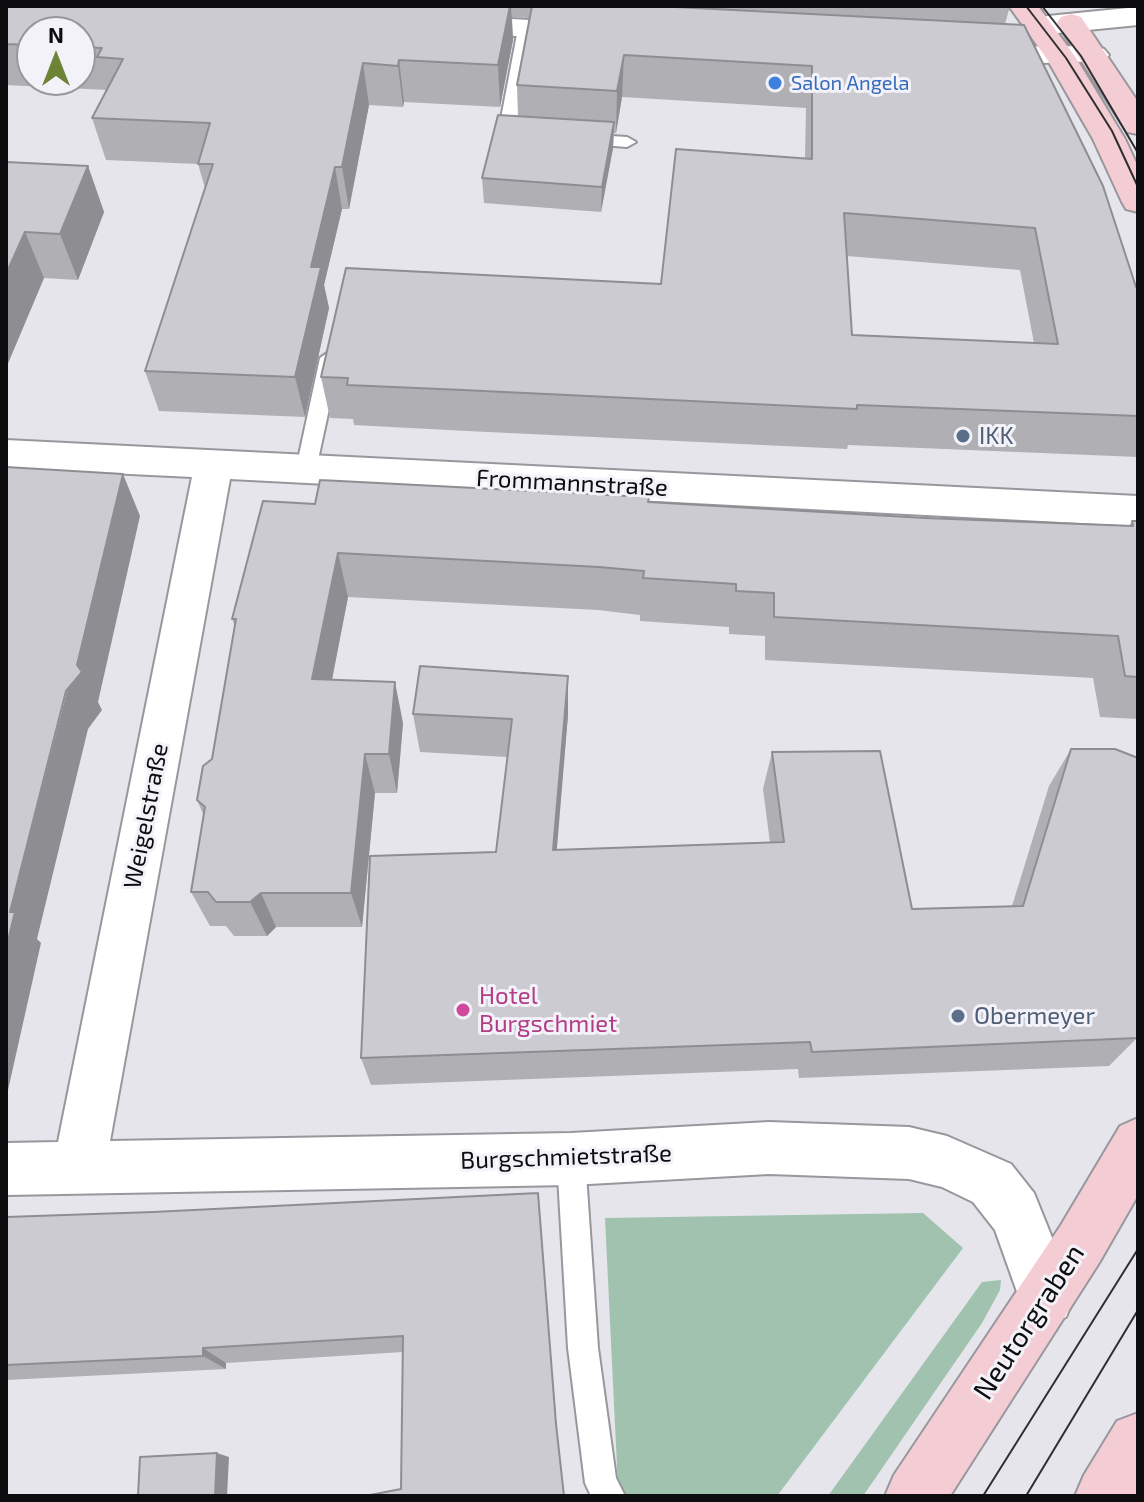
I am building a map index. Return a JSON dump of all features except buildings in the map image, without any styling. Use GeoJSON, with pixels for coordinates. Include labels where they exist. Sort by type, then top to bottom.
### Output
{"type":"FeatureCollection","features":[{"type":"Feature","properties":{"kind":"main road"},"geometry":{"type":"LineString","coordinates":[[1047,15],[1094,55],[1138,125]]}},
{"type":"Feature","properties":{"kind":"main road"},"geometry":{"type":"LineString","coordinates":[[1047,15],[1061,58],[1109,139],[1138,202]]}},
{"type":"Feature","properties":{"kind":"main road","name":"Neutorgraben"},"geometry":{"type":"LineString","coordinates":[[915,1496],[1046,1297],[1138,1144]]}},
{"type":"Feature","properties":{"kind":"main road"},"geometry":{"type":"LineString","coordinates":[[1105,1496],[1138,1442]]}},
{"type":"Feature","properties":{"kind":"street"},"geometry":{"type":"LineString","coordinates":[[1047,15],[1138,16]]}},
{"type":"Feature","properties":{"kind":"street"},"geometry":{"type":"LineString","coordinates":[[431,23],[617,34]]}},
{"type":"Feature","properties":{"kind":"street"},"geometry":{"type":"LineString","coordinates":[[951,54],[1061,58],[1094,55]]}},
{"type":"Feature","properties":{"kind":"street","name":"Frommannstraße"},"geometry":{"type":"LineString","coordinates":[[6,454],[1138,511]]}},
{"type":"Feature","properties":{"kind":"street","name":"Weigelstraße"},"geometry":{"type":"LineString","coordinates":[[79,1167],[214,465]]}},
{"type":"Feature","properties":{"kind":"street","name":"Burgschmietstraße"},"geometry":{"type":"LineString","coordinates":[[6,1169],[571,1159],[781,1148],[909,1153],[947,1162],[992,1183],[1015,1212],[1046,1297]]}},
{"type":"Feature","properties":{"kind":"lane"},"geometry":{"type":"LineString","coordinates":[[526,29],[506,134],[536,136]]}},
{"type":"Feature","properties":{"kind":"lane"},"geometry":{"type":"LineString","coordinates":[[567,138],[627,142]]}},
{"type":"Feature","properties":{"kind":"lane"},"geometry":{"type":"LineString","coordinates":[[306,469],[335,337]]}},
{"type":"Feature","properties":{"kind":"lane"},"geometry":{"type":"LineString","coordinates":[[571,1159],[583,1348],[601,1483],[609,1496]]}},
{"type":"Feature","properties":{"kind":"green space"},"geometry":{"type":"Polygon","coordinates":[[[923,1213],[963,1248],[777,1496],[625,1496],[618,1487],[605,1218],[923,1213]]]}},
{"type":"Feature","properties":{"kind":"green space"},"geometry":{"type":"Polygon","coordinates":[[[1001,1280],[1000,1290],[982,1323],[863,1496],[828,1496],[982,1282],[1001,1280]]]}},
{"type":"Feature","properties":{"kind":"tram line"},"geometry":{"type":"LineString","coordinates":[[1026,6],[1066,58],[1112,131],[1138,187]]}},
{"type":"Feature","properties":{"kind":"tram line"},"geometry":{"type":"LineString","coordinates":[[1042,6],[1081,56],[1138,153]]}},
{"type":"Feature","properties":{"kind":"tram line"},"geometry":{"type":"LineString","coordinates":[[983,1496],[1138,1249]]}},
{"type":"Feature","properties":{"kind":"tram line"},"geometry":{"type":"LineString","coordinates":[[1026,1496],[1138,1310]]}},
{"type":"Feature","properties":{"kind":"place","name":"Salon Angela"},"geometry":{"type":"Point","coordinates":[775,83]}},
{"type":"Feature","properties":{"kind":"place","name":"IKK"},"geometry":{"type":"Point","coordinates":[963,436]}},
{"type":"Feature","properties":{"kind":"place","name":"Hotel Burgschmiet"},"geometry":{"type":"Point","coordinates":[463,1010]}},
{"type":"Feature","properties":{"kind":"place","name":"Obermeyer"},"geometry":{"type":"Point","coordinates":[958,1016]}}]}
